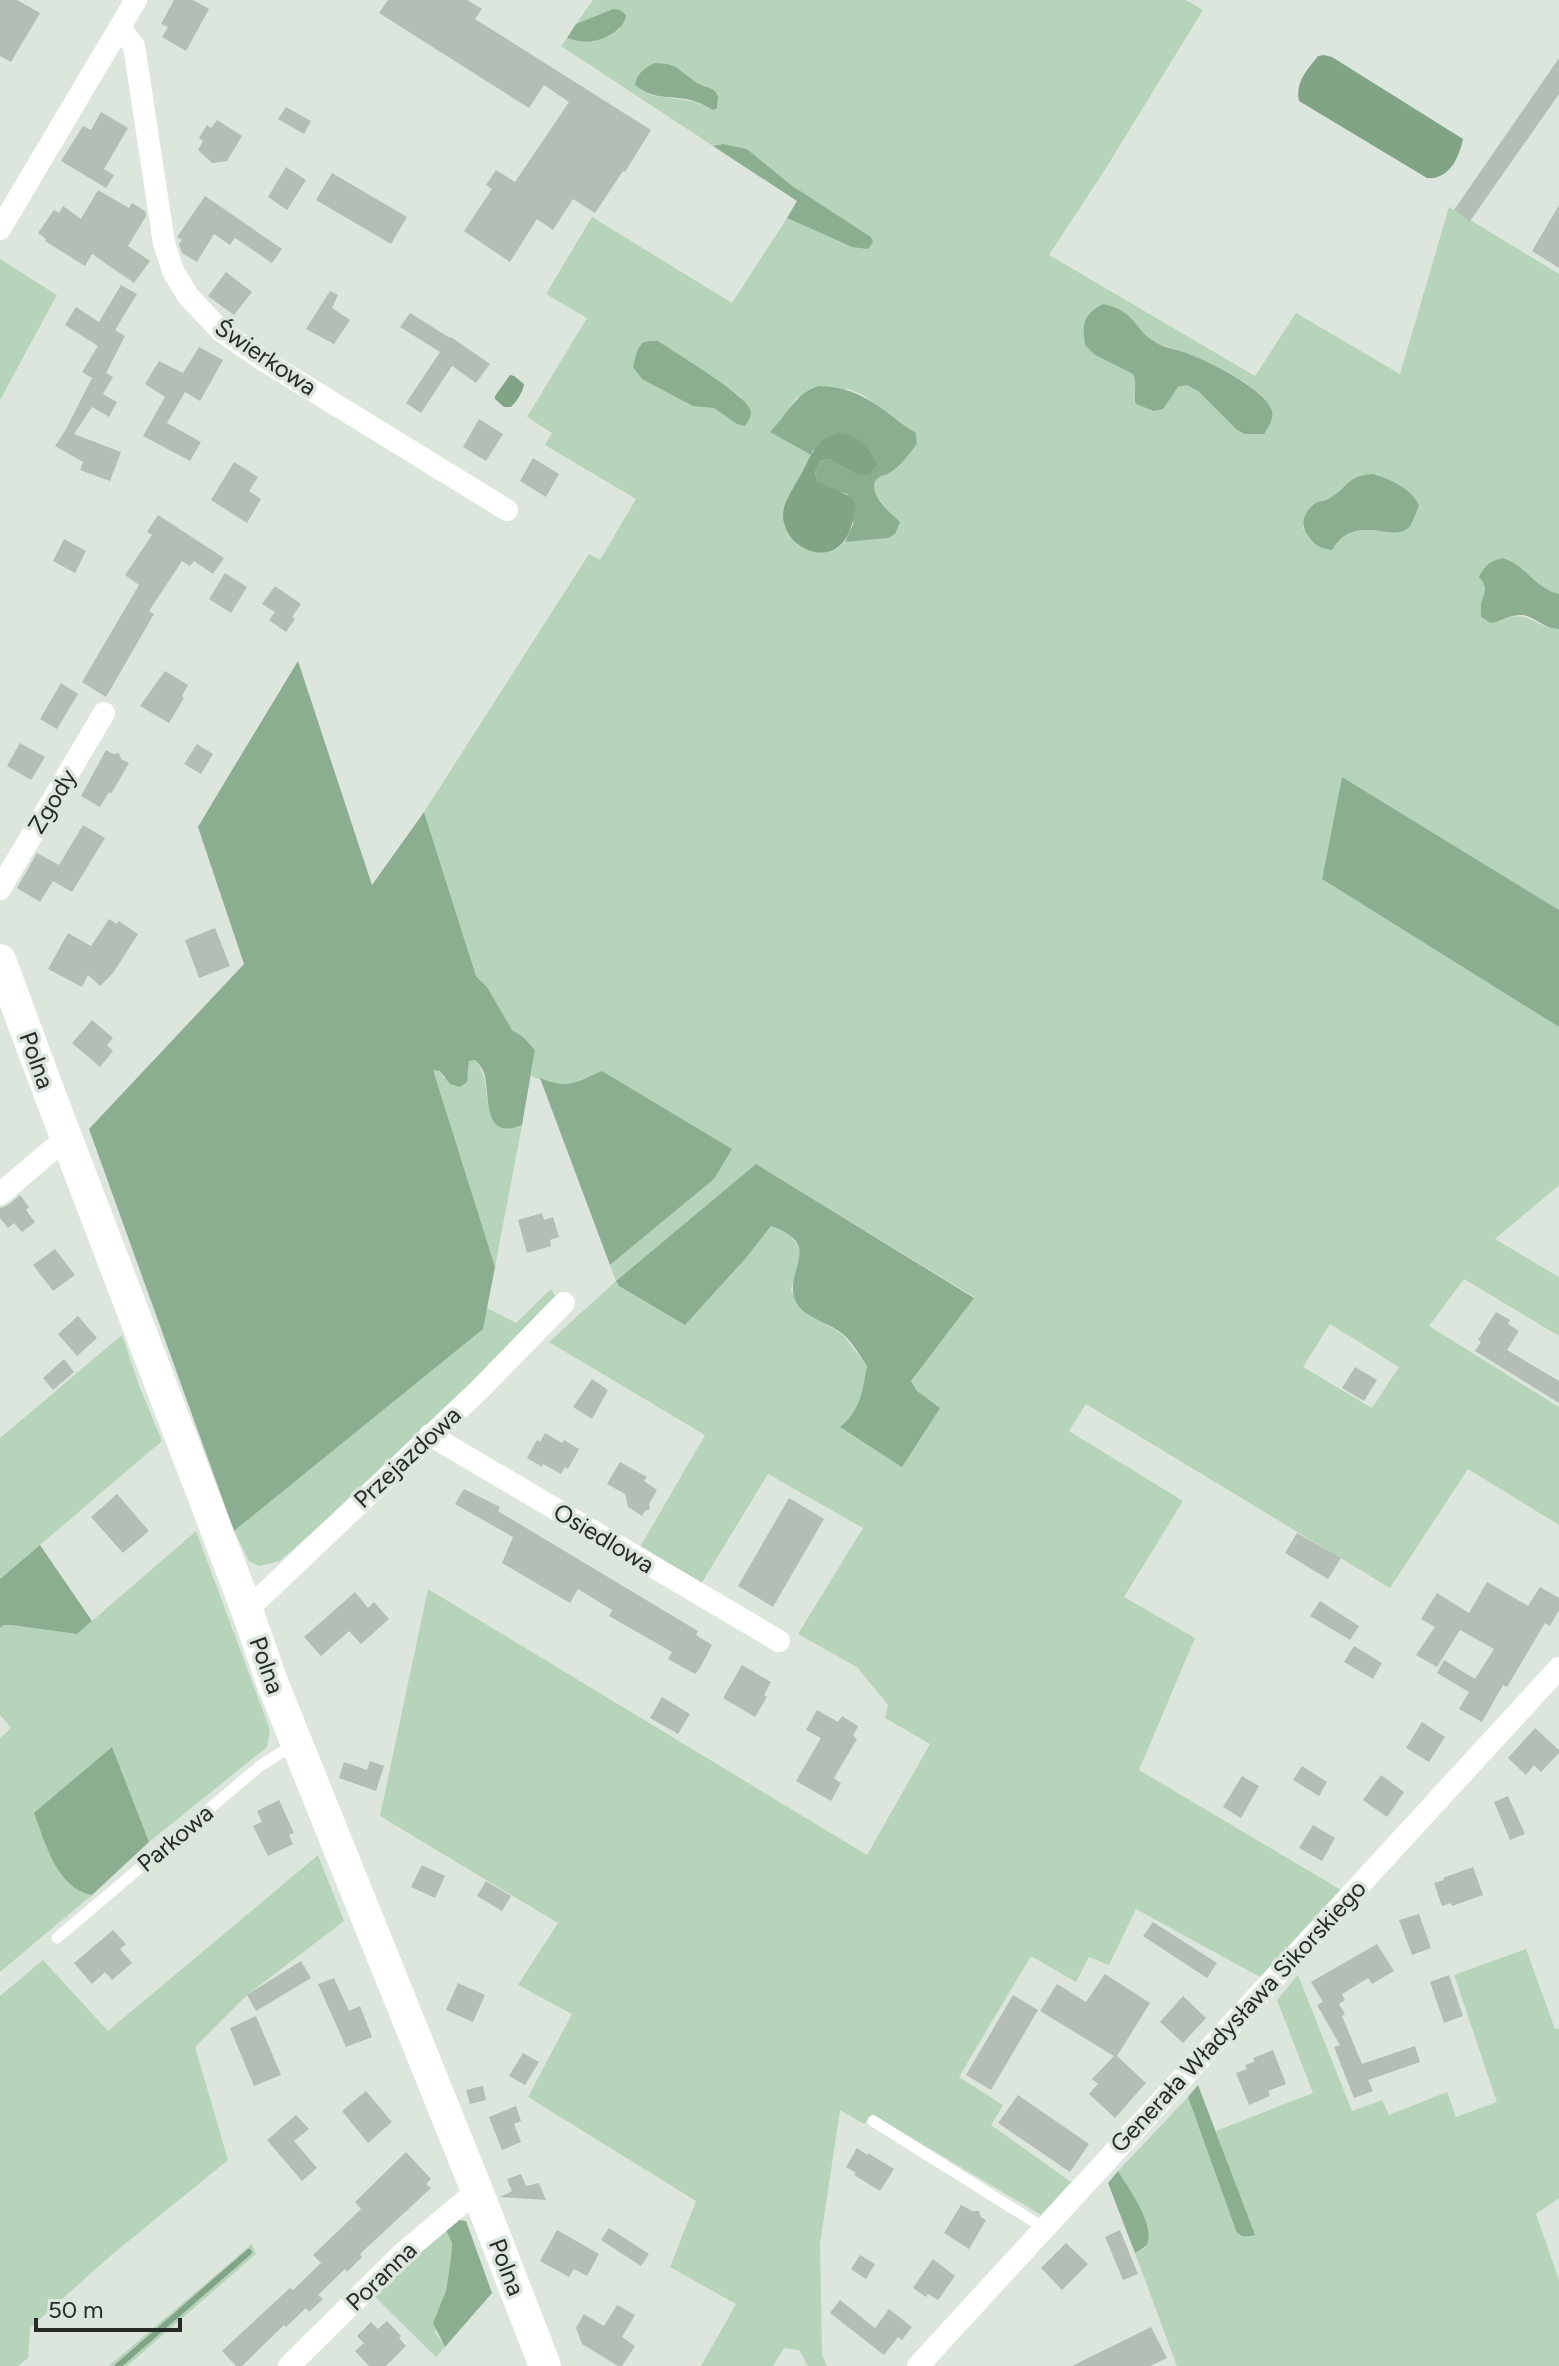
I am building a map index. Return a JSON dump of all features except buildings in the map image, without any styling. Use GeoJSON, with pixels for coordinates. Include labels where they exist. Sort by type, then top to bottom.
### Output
{"type":"FeatureCollection","features":[{"type":"Feature","properties":{"kind":"street"},"geometry":{"type":"LineString","coordinates":[[0,229],[136,0]]}},
{"type":"Feature","properties":{"kind":"street","name":"Świerkowa"},"geometry":{"type":"LineString","coordinates":[[120,28],[134,46],[168,258],[188,296],[221,331],[254,354],[507,510]]}},
{"type":"Feature","properties":{"kind":"street","name":"Zgody"},"geometry":{"type":"LineString","coordinates":[[0,889],[104,713]]}},
{"type":"Feature","properties":{"kind":"street","name":"Polna"},"geometry":{"type":"LineString","coordinates":[[0,960],[272,1682],[545,2366]]}},
{"type":"Feature","properties":{"kind":"street"},"geometry":{"type":"LineString","coordinates":[[0,1194],[66,1138]]}},
{"type":"Feature","properties":{"kind":"street","name":"Przejazdowa"},"geometry":{"type":"LineString","coordinates":[[247,1610],[479,1390],[564,1303]]}},
{"type":"Feature","properties":{"kind":"street","name":"Osiedlowa"},"geometry":{"type":"LineString","coordinates":[[430,1435],[779,1641]]}},
{"type":"Feature","properties":{"kind":"street","name":"Generała Władysława Sikorskiego"},"geometry":{"type":"LineString","coordinates":[[918,2366],[1559,1668]]}},
{"type":"Feature","properties":{"kind":"street","name":"Poranna"},"geometry":{"type":"LineString","coordinates":[[289,2366],[403,2253],[478,2193]]}},
{"type":"Feature","properties":{"kind":"lane","name":"Parkowa"},"geometry":{"type":"LineString","coordinates":[[57,1938],[260,1766],[296,1743]]}},
{"type":"Feature","properties":{"kind":"lane"},"geometry":{"type":"LineString","coordinates":[[873,2121],[1044,2228]]}},
{"type":"Feature","properties":{"kind":"shaded area"},"geometry":{"type":"Polygon","coordinates":[[[593,0],[1186,0],[1203,10],[1049,255],[1255,376],[1296,313],[1400,374],[1449,207],[1559,274],[1559,594],[1503,558],[1484,583],[1486,595],[1481,605],[1500,621],[1518,616],[1559,629],[1559,910],[1342,777],[1322,879],[1559,1027],[1559,1185],[1495,1239],[1559,1277],[1559,1336],[1464,1279],[1429,1326],[1559,1407],[1559,1525],[1468,1469],[1390,1588],[1086,1404],[1069,1431],[1183,1501],[1124,1597],[1195,1638],[1139,1770],[1341,1890],[1262,1978],[1136,1909],[1109,1965],[1089,1957],[1076,1982],[1031,1956],[959,2077],[1003,2105],[991,2125],[1071,2182],[1041,2215],[872,2114],[864,2124],[840,2110],[820,2244],[822,2355],[827,2366],[808,2366],[799,2350],[784,2348],[773,2366],[701,2366],[736,2304],[670,2267],[696,2201],[528,2097],[572,2014],[518,1985],[558,1923],[380,1816],[428,1589],[867,1855],[930,1744],[885,1718],[888,1705],[857,1667],[798,1634],[863,1528],[768,1474],[701,1584],[640,1547],[705,1435],[549,1342],[616,1281],[610,1265],[714,1179],[731,1149],[602,1071],[558,1086],[531,1076],[535,1050],[510,1027],[476,976],[424,812],[589,554],[600,560],[636,499],[545,445],[552,433],[527,417],[587,318],[546,294],[592,217],[732,303],[787,218],[852,247],[871,237],[791,185],[747,149],[723,144],[713,146],[561,46],[567,38],[593,41],[620,29],[613,9],[576,24],[593,0]],[[676,67],[635,85],[651,95],[696,102],[713,110],[706,86],[676,67]],[[1140,329],[1095,355],[1133,374],[1136,380],[1133,398],[1174,393],[1178,387],[1187,385],[1198,391],[1237,430],[1271,422],[1272,410],[1267,401],[1247,384],[1205,361],[1155,342],[1140,329]],[[694,366],[714,408],[737,424],[749,419],[750,409],[739,395],[694,366]],[[848,389],[796,398],[770,432],[811,455],[783,512],[784,525],[791,537],[837,549],[845,542],[888,538],[899,522],[874,494],[873,484],[889,473],[917,444],[916,433],[863,395],[848,389]],[[1330,498],[1310,508],[1303,529],[1336,543],[1364,530],[1389,532],[1408,528],[1330,498]],[[756,1164],[616,1281],[619,1286],[685,1325],[771,1226],[789,1233],[798,1246],[801,1255],[791,1289],[798,1306],[843,1335],[867,1366],[857,1406],[841,1426],[931,1403],[911,1381],[974,1297],[756,1164]],[[1330,1324],[1303,1367],[1372,1408],[1399,1367],[1330,1324]]]}},
{"type":"Feature","properties":{"kind":"shaded area"},"geometry":{"type":"Polygon","coordinates":[[[613,9],[626,15],[622,25],[614,32],[590,42],[567,38],[576,24],[613,9]]]}},
{"type":"Feature","properties":{"kind":"shaded area"},"geometry":{"type":"Polygon","coordinates":[[[1318,56],[1332,57],[1463,139],[1459,153],[1447,172],[1427,178],[1299,101],[1303,77],[1318,56]]]}},
{"type":"Feature","properties":{"kind":"shaded area"},"geometry":{"type":"Polygon","coordinates":[[[654,63],[676,67],[697,83],[714,90],[718,96],[717,108],[713,110],[686,99],[657,96],[635,85],[639,74],[654,63]]]}},
{"type":"Feature","properties":{"kind":"shaded area"},"geometry":{"type":"Polygon","coordinates":[[[723,144],[747,149],[791,185],[871,237],[873,242],[868,249],[852,247],[787,218],[797,201],[713,146],[723,144]]]}},
{"type":"Feature","properties":{"kind":"shaded area"},"geometry":{"type":"Polygon","coordinates":[[[0,259],[57,295],[0,400],[0,259]]]}},
{"type":"Feature","properties":{"kind":"shaded area"},"geometry":{"type":"Polygon","coordinates":[[[1103,304],[1129,316],[1157,343],[1217,367],[1258,393],[1272,411],[1264,434],[1245,434],[1237,430],[1198,391],[1187,385],[1178,387],[1163,409],[1154,411],[1136,404],[1133,374],[1095,355],[1085,345],[1085,320],[1103,304]]]}},
{"type":"Feature","properties":{"kind":"shaded area"},"geometry":{"type":"Polygon","coordinates":[[[658,341],[736,394],[751,411],[745,426],[714,408],[693,406],[642,379],[633,367],[637,351],[642,343],[658,341]]]}},
{"type":"Feature","properties":{"kind":"shaded area"},"geometry":{"type":"Polygon","coordinates":[[[510,375],[524,384],[513,405],[504,407],[495,396],[510,375]]]}},
{"type":"Feature","properties":{"kind":"shaded area"},"geometry":{"type":"Polygon","coordinates":[[[819,386],[860,395],[916,433],[917,444],[908,456],[874,484],[881,502],[900,522],[895,534],[888,538],[845,542],[853,524],[847,494],[829,489],[817,481],[815,472],[820,461],[828,459],[859,475],[813,450],[811,455],[770,432],[797,399],[819,386]]]}},
{"type":"Feature","properties":{"kind":"shaded area"},"geometry":{"type":"Polygon","coordinates":[[[840,433],[862,443],[877,464],[870,474],[859,475],[828,459],[820,461],[815,472],[817,481],[852,498],[855,508],[847,536],[838,547],[826,552],[814,552],[793,539],[786,528],[783,510],[815,449],[825,439],[840,433]]]}},
{"type":"Feature","properties":{"kind":"shaded area"},"geometry":{"type":"Polygon","coordinates":[[[1373,474],[1400,485],[1415,499],[1419,505],[1410,526],[1401,532],[1362,530],[1341,539],[1332,550],[1320,547],[1305,529],[1305,516],[1310,508],[1336,494],[1353,479],[1373,474]]]}},
{"type":"Feature","properties":{"kind":"shaded area"},"geometry":{"type":"Polygon","coordinates":[[[1503,558],[1559,594],[1559,629],[1523,615],[1491,623],[1481,617],[1485,587],[1479,577],[1488,564],[1503,558]]]}},
{"type":"Feature","properties":{"kind":"shaded area"},"geometry":{"type":"Polygon","coordinates":[[[298,661],[372,885],[424,812],[476,976],[487,987],[512,1030],[535,1050],[522,1125],[509,1128],[494,1123],[484,1074],[475,1060],[469,1061],[467,1082],[460,1087],[450,1084],[440,1071],[433,1070],[495,1267],[483,1329],[234,1531],[89,1129],[244,964],[198,827],[298,661]]]}},
{"type":"Feature","properties":{"kind":"shaded area"},"geometry":{"type":"Polygon","coordinates":[[[1342,777],[1559,910],[1559,1027],[1322,879],[1342,777]]]}},
{"type":"Feature","properties":{"kind":"shaded area"},"geometry":{"type":"Polygon","coordinates":[[[475,1060],[483,1076],[489,1109],[497,1125],[522,1125],[495,1267],[432,1069],[440,1071],[444,1078],[468,1075],[469,1061],[475,1060]]]}},
{"type":"Feature","properties":{"kind":"shaded area"},"geometry":{"type":"Polygon","coordinates":[[[602,1071],[732,1149],[714,1179],[610,1265],[540,1078],[565,1084],[602,1071]]]}},
{"type":"Feature","properties":{"kind":"shaded area"},"geometry":{"type":"Polygon","coordinates":[[[756,1164],[974,1298],[911,1381],[917,1391],[940,1408],[902,1467],[840,1427],[856,1407],[867,1366],[844,1335],[806,1313],[797,1304],[793,1282],[800,1251],[797,1242],[788,1234],[771,1226],[685,1325],[619,1286],[616,1281],[756,1164]]]}},
{"type":"Feature","properties":{"kind":"shaded area"},"geometry":{"type":"Polygon","coordinates":[[[551,1289],[557,1299],[472,1389],[280,1561],[259,1566],[249,1561],[234,1531],[482,1329],[487,1308],[516,1323],[551,1289]]]}},
{"type":"Feature","properties":{"kind":"shaded area"},"geometry":{"type":"Polygon","coordinates":[[[122,1335],[162,1441],[0,1579],[0,1438],[122,1335]]]}},
{"type":"Feature","properties":{"kind":"shaded area"},"geometry":{"type":"Polygon","coordinates":[[[196,1531],[270,1730],[267,1747],[149,1842],[111,1748],[44,1840],[56,1866],[68,1881],[75,1888],[92,1895],[0,1972],[0,1738],[11,1728],[0,1715],[0,1628],[11,1625],[77,1634],[196,1531]]]}},
{"type":"Feature","properties":{"kind":"shaded area"},"geometry":{"type":"Polygon","coordinates":[[[40,1545],[92,1621],[77,1634],[11,1625],[0,1628],[0,1579],[40,1545]]]}},
{"type":"Feature","properties":{"kind":"shaded area"},"geometry":{"type":"Polygon","coordinates":[[[112,1747],[149,1842],[92,1895],[80,1891],[61,1874],[34,1813],[112,1747]]]}},
{"type":"Feature","properties":{"kind":"shaded area"},"geometry":{"type":"Polygon","coordinates":[[[318,1855],[344,1921],[247,1995],[195,2047],[228,2160],[109,2257],[30,2328],[28,2358],[18,2366],[0,2366],[0,1996],[43,1960],[108,2031],[318,1855]]]}},
{"type":"Feature","properties":{"kind":"shaded area"},"geometry":{"type":"Polygon","coordinates":[[[1526,1949],[1555,2029],[1559,2029],[1559,2198],[1536,2214],[1559,2280],[1559,2366],[1177,2366],[1135,2253],[1145,2248],[1139,2206],[1118,2171],[1188,2097],[1236,2231],[1254,2235],[1216,2131],[1313,2093],[1277,2000],[1298,1975],[1352,2111],[1382,2100],[1389,2115],[1447,2092],[1456,2117],[1497,2102],[1454,1975],[1526,1949]]]}},
{"type":"Feature","properties":{"kind":"shaded area"},"geometry":{"type":"Polygon","coordinates":[[[1198,2085],[1255,2235],[1244,2236],[1236,2231],[1188,2097],[1198,2085]]]}},
{"type":"Feature","properties":{"kind":"shaded area"},"geometry":{"type":"Polygon","coordinates":[[[1118,2171],[1139,2205],[1149,2233],[1147,2243],[1135,2253],[1108,2183],[1118,2171]]]}},
{"type":"Feature","properties":{"kind":"shaded area"},"geometry":{"type":"Polygon","coordinates":[[[452,2219],[466,2221],[492,2293],[445,2347],[433,2323],[446,2291],[452,2243],[444,2226],[452,2219]]]}},
{"type":"Feature","properties":{"kind":"shaded area"},"geometry":{"type":"Polygon","coordinates":[[[444,2226],[452,2243],[446,2291],[435,2332],[445,2347],[436,2357],[373,2295],[444,2226]]]}},
{"type":"Feature","properties":{"kind":"shaded area"},"geometry":{"type":"Polygon","coordinates":[[[252,2244],[256,2254],[127,2366],[109,2366],[252,2244]]]}},
{"type":"Feature","properties":{"kind":"waterway"},"geometry":{"type":"LineString","coordinates":[[118,2366],[249,2252]]}}]}
